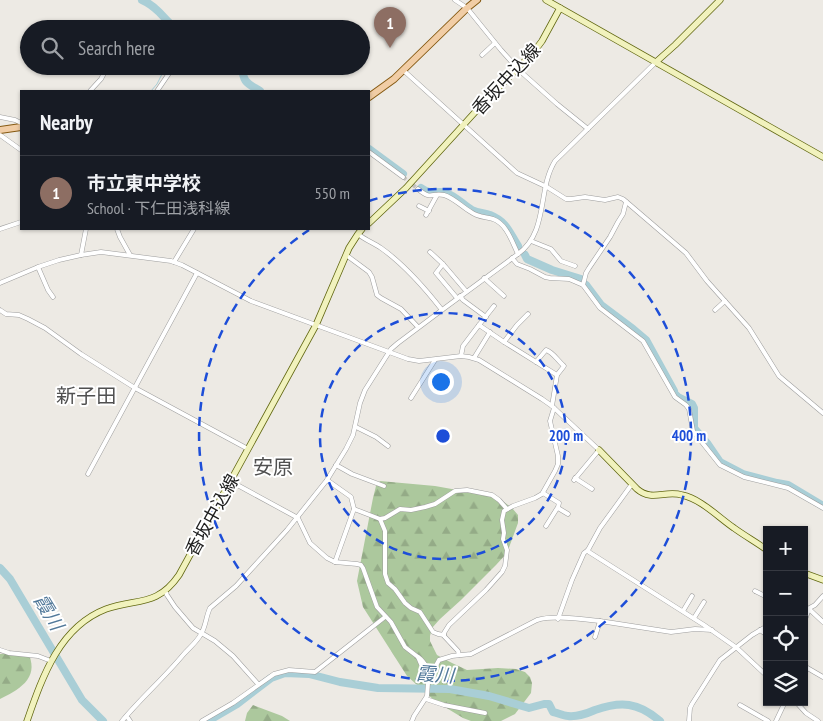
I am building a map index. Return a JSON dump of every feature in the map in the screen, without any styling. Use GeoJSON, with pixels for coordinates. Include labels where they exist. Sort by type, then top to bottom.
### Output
{"type":"FeatureCollection","features":[{"type":"Feature","properties":{"kind":"main road"},"geometry":{"type":"LineString","coordinates":[[370,96],[403,70],[477,0]]}},
{"type":"Feature","properties":{"kind":"main road"},"geometry":{"type":"LineString","coordinates":[[546,0],[823,157]]}},
{"type":"Feature","properties":{"kind":"main road"},"geometry":{"type":"LineString","coordinates":[[656,62],[720,0]]}},
{"type":"Feature","properties":{"kind":"main road","name":"香坂中込線"},"geometry":{"type":"LineString","coordinates":[[370,222],[406,188],[533,53],[542,41],[560,8]]}},
{"type":"Feature","properties":{"kind":"main road"},"geometry":{"type":"LineString","coordinates":[[0,130],[20,127]]}},
{"type":"Feature","properties":{"kind":"main road","name":"香坂中込線"},"geometry":{"type":"LineString","coordinates":[[166,591],[179,575],[316,325],[346,255],[361,230]]}},
{"type":"Feature","properties":{"kind":"main road"},"geometry":{"type":"LineString","coordinates":[[599,450],[640,492],[654,496],[678,494],[693,499],[763,547]]}},
{"type":"Feature","properties":{"kind":"main road"},"geometry":{"type":"LineString","coordinates":[[808,574],[823,580]]}},
{"type":"Feature","properties":{"kind":"main road"},"geometry":{"type":"LineString","coordinates":[[27,721],[38,691],[57,650],[76,627],[91,616],[113,607],[150,599],[166,591]]}},
{"type":"Feature","properties":{"kind":"street"},"geometry":{"type":"LineString","coordinates":[[454,0],[467,8],[518,68],[557,104],[588,129]]}},
{"type":"Feature","properties":{"kind":"street"},"geometry":{"type":"LineString","coordinates":[[482,55],[495,43]]}},
{"type":"Feature","properties":{"kind":"street"},"geometry":{"type":"LineString","coordinates":[[122,721],[172,669],[202,633],[210,608],[236,586],[327,480],[350,442],[356,427],[362,397],[389,352],[466,291],[518,254],[531,241],[536,230],[549,172],[555,161],[656,62]]}},
{"type":"Feature","properties":{"kind":"street"},"geometry":{"type":"LineString","coordinates":[[403,70],[514,171],[546,186],[566,199],[586,197],[605,200],[620,197],[686,253],[707,281],[750,328],[779,376],[823,413]]}},
{"type":"Feature","properties":{"kind":"street"},"geometry":{"type":"LineString","coordinates":[[91,90],[103,75]]}},
{"type":"Feature","properties":{"kind":"street"},"geometry":{"type":"LineString","coordinates":[[158,90],[168,75]]}},
{"type":"Feature","properties":{"kind":"street"},"geometry":{"type":"LineString","coordinates":[[0,117],[20,122]]}},
{"type":"Feature","properties":{"kind":"street"},"geometry":{"type":"LineString","coordinates":[[0,135],[20,149]]}},
{"type":"Feature","properties":{"kind":"street"},"geometry":{"type":"LineString","coordinates":[[370,153],[403,177]]}},
{"type":"Feature","properties":{"kind":"street"},"geometry":{"type":"LineString","coordinates":[[418,189],[426,196],[444,195],[472,214],[500,223],[506,230],[518,254]]}},
{"type":"Feature","properties":{"kind":"street"},"geometry":{"type":"LineString","coordinates":[[419,206],[427,213],[437,195]]}},
{"type":"Feature","properties":{"kind":"street"},"geometry":{"type":"LineString","coordinates":[[583,285],[589,268],[624,214],[626,202]]}},
{"type":"Feature","properties":{"kind":"street"},"geometry":{"type":"LineString","coordinates":[[1,228],[20,222]]}},
{"type":"Feature","properties":{"kind":"street"},"geometry":{"type":"LineString","coordinates":[[81,255],[86,230]]}},
{"type":"Feature","properties":{"kind":"street"},"geometry":{"type":"LineString","coordinates":[[117,230],[130,255]]}},
{"type":"Feature","properties":{"kind":"street"},"geometry":{"type":"LineString","coordinates":[[174,262],[193,230]]}},
{"type":"Feature","properties":{"kind":"street"},"geometry":{"type":"LineString","coordinates":[[358,234],[381,248],[406,269],[442,310]]}},
{"type":"Feature","properties":{"kind":"street"},"geometry":{"type":"LineString","coordinates":[[531,241],[551,249],[561,261],[575,266]]}},
{"type":"Feature","properties":{"kind":"street"},"geometry":{"type":"LineString","coordinates":[[0,283],[38,267],[81,255],[101,252],[130,255],[174,262],[251,301],[415,361],[461,356],[474,358],[487,364],[553,407],[599,450],[575,479],[592,489]]}},
{"type":"Feature","properties":{"kind":"street"},"geometry":{"type":"LineString","coordinates":[[430,252],[450,270],[466,291]]}},
{"type":"Feature","properties":{"kind":"street"},"geometry":{"type":"LineString","coordinates":[[346,255],[369,272],[377,295],[401,309],[418,328]]}},
{"type":"Feature","properties":{"kind":"street"},"geometry":{"type":"LineString","coordinates":[[512,258],[517,264],[545,277],[569,279],[583,285],[600,308],[643,341],[675,397],[689,409],[693,431],[717,462],[744,477],[788,488],[823,508]]}},
{"type":"Feature","properties":{"kind":"street"},"geometry":{"type":"LineString","coordinates":[[443,264],[436,273],[459,297],[486,317]]}},
{"type":"Feature","properties":{"kind":"street"},"geometry":{"type":"LineString","coordinates":[[38,267],[53,297]]}},
{"type":"Feature","properties":{"kind":"street"},"geometry":{"type":"LineString","coordinates":[[88,474],[197,273]]}},
{"type":"Feature","properties":{"kind":"street"},"geometry":{"type":"LineString","coordinates":[[484,278],[504,296]]}},
{"type":"Feature","properties":{"kind":"street"},"geometry":{"type":"LineString","coordinates":[[715,310],[725,301]]}},
{"type":"Feature","properties":{"kind":"street"},"geometry":{"type":"LineString","coordinates":[[461,356],[463,346],[494,306]]}},
{"type":"Feature","properties":{"kind":"street"},"geometry":{"type":"LineString","coordinates":[[0,310],[6,314],[28,318],[135,388],[248,449]]}},
{"type":"Feature","properties":{"kind":"street"},"geometry":{"type":"LineString","coordinates":[[504,342],[528,314]]}},
{"type":"Feature","properties":{"kind":"street"},"geometry":{"type":"LineString","coordinates":[[479,325],[557,375]]}},
{"type":"Feature","properties":{"kind":"street"},"geometry":{"type":"LineString","coordinates":[[474,358],[490,332]]}},
{"type":"Feature","properties":{"kind":"street"},"geometry":{"type":"LineString","coordinates":[[444,635],[449,625],[502,572],[507,555],[503,539],[502,520],[504,511],[543,493],[558,464],[556,444],[550,421],[557,375],[564,366],[557,361],[551,352],[546,350],[536,362]]}},
{"type":"Feature","properties":{"kind":"street"},"geometry":{"type":"LineString","coordinates":[[411,398],[435,360]]}},
{"type":"Feature","properties":{"kind":"street"},"geometry":{"type":"LineString","coordinates":[[356,427],[376,437],[388,446]]}},
{"type":"Feature","properties":{"kind":"street"},"geometry":{"type":"LineString","coordinates":[[336,465],[352,474],[384,486]]}},
{"type":"Feature","properties":{"kind":"street"},"geometry":{"type":"LineString","coordinates":[[327,480],[351,497],[354,509],[335,562]]}},
{"type":"Feature","properties":{"kind":"street"},"geometry":{"type":"LineString","coordinates":[[230,481],[297,517],[314,547],[327,558],[335,562],[361,565],[377,607],[391,622],[405,647],[422,660],[432,671],[438,660],[471,654],[536,620],[578,618],[671,632],[694,629],[712,630]]}},
{"type":"Feature","properties":{"kind":"street"},"geometry":{"type":"LineString","coordinates":[[558,618],[584,553],[588,550],[600,528],[632,484]]}},
{"type":"Feature","properties":{"kind":"street"},"geometry":{"type":"LineString","coordinates":[[354,509],[380,519],[389,517],[400,510],[425,508],[455,491],[472,490],[492,494],[507,509]]}},
{"type":"Feature","properties":{"kind":"street"},"geometry":{"type":"LineString","coordinates":[[543,493],[559,503],[558,508],[546,526]]}},
{"type":"Feature","properties":{"kind":"street"},"geometry":{"type":"LineString","coordinates":[[558,508],[568,514]]}},
{"type":"Feature","properties":{"kind":"street"},"geometry":{"type":"LineString","coordinates":[[380,519],[385,531],[384,562],[388,583],[405,603],[420,612],[433,632],[444,635],[458,651],[459,655]]}},
{"type":"Feature","properties":{"kind":"street"},"geometry":{"type":"LineString","coordinates":[[588,550],[611,567],[712,630],[737,648],[763,672]]}},
{"type":"Feature","properties":{"kind":"street"},"geometry":{"type":"LineString","coordinates":[[166,591],[192,628],[202,633],[233,656],[258,684]]}},
{"type":"Feature","properties":{"kind":"street"},"geometry":{"type":"LineString","coordinates":[[755,591],[763,595]]}},
{"type":"Feature","properties":{"kind":"street"},"geometry":{"type":"LineString","coordinates":[[683,611],[692,596]]}},
{"type":"Feature","properties":{"kind":"street"},"geometry":{"type":"LineString","coordinates":[[808,609],[823,596]]}},
{"type":"Feature","properties":{"kind":"street"},"geometry":{"type":"LineString","coordinates":[[694,618],[704,602]]}},
{"type":"Feature","properties":{"kind":"street"},"geometry":{"type":"LineString","coordinates":[[808,611],[823,622]]}},
{"type":"Feature","properties":{"kind":"street"},"geometry":{"type":"LineString","coordinates":[[202,721],[233,703],[274,674],[284,671],[315,672],[385,617]]}},
{"type":"Feature","properties":{"kind":"street"},"geometry":{"type":"LineString","coordinates":[[595,637],[600,621]]}},
{"type":"Feature","properties":{"kind":"street"},"geometry":{"type":"LineString","coordinates":[[689,721],[690,708],[716,665],[727,654],[763,628]]}},
{"type":"Feature","properties":{"kind":"street"},"geometry":{"type":"LineString","coordinates":[[0,650],[52,660]]}},
{"type":"Feature","properties":{"kind":"street"},"geometry":{"type":"LineString","coordinates":[[412,721],[426,699],[428,686],[418,657]]}},
{"type":"Feature","properties":{"kind":"street"},"geometry":{"type":"LineString","coordinates":[[808,668],[823,677]]}},
{"type":"Feature","properties":{"kind":"street"},"geometry":{"type":"LineString","coordinates":[[426,699],[444,705],[485,713]]}},
{"type":"Feature","properties":{"kind":"street"},"geometry":{"type":"LineString","coordinates":[[740,705],[768,721]]}},
{"type":"Feature","properties":{"kind":"street"},"geometry":{"type":"LineString","coordinates":[[776,721],[783,706]]}},
{"type":"Feature","properties":{"kind":"street"},"geometry":{"type":"LineString","coordinates":[[800,706],[818,721]]}},
{"type":"Feature","properties":{"kind":"green space"},"geometry":{"type":"Polygon","coordinates":[[[380,481],[435,486],[491,496],[504,502],[518,515],[518,523],[507,553],[440,619],[432,628],[430,636],[430,641],[437,655],[467,670],[498,668],[516,669],[525,672],[530,677],[532,683],[531,693],[515,714],[501,721],[471,721],[435,701],[407,676],[363,607],[357,581],[373,498],[376,486],[380,481]]]}},
{"type":"Feature","properties":{"kind":"green space"},"geometry":{"type":"Polygon","coordinates":[[[24,653],[29,655],[31,663],[29,677],[14,692],[0,699],[0,654],[24,653]]]}},
{"type":"Feature","properties":{"kind":"green space"},"geometry":{"type":"Polygon","coordinates":[[[253,705],[290,721],[245,721],[247,713],[253,705]]]}},
{"type":"Feature","properties":{"kind":"waterway"},"geometry":{"type":"LineString","coordinates":[[142,0],[147,2],[166,20]]}},
{"type":"Feature","properties":{"kind":"waterway"},"geometry":{"type":"LineString","coordinates":[[152,90],[162,75]]}},
{"type":"Feature","properties":{"kind":"waterway"},"geometry":{"type":"LineString","coordinates":[[243,75],[246,82],[258,90]]}},
{"type":"Feature","properties":{"kind":"waterway"},"geometry":{"type":"LineString","coordinates":[[370,150],[403,174]]}},
{"type":"Feature","properties":{"kind":"waterway"},"geometry":{"type":"LineString","coordinates":[[421,188],[429,192],[450,194],[472,210],[496,218],[507,228],[518,246]]}},
{"type":"Feature","properties":{"kind":"waterway"},"geometry":{"type":"LineString","coordinates":[[525,255],[527,259],[552,270],[581,279]]}},
{"type":"Feature","properties":{"kind":"waterway"},"geometry":{"type":"LineString","coordinates":[[586,285],[601,305],[646,340],[674,391]]}},
{"type":"Feature","properties":{"kind":"waterway"},"geometry":{"type":"LineString","coordinates":[[676,395],[692,404],[694,408],[694,428],[720,462],[743,474],[788,485],[823,506]]}},
{"type":"Feature","properties":{"kind":"waterway","name":"霞川"},"geometry":{"type":"LineString","coordinates":[[0,568],[10,579],[82,700],[103,721]]}},
{"type":"Feature","properties":{"kind":"waterway","name":"霞川"},"geometry":{"type":"LineString","coordinates":[[208,721],[237,704],[271,678],[285,673],[309,674],[340,682],[378,688],[450,689],[489,696],[529,708],[549,704],[553,712],[566,716],[582,715],[613,705],[629,705],[644,710],[660,721]]}},
{"type":"Feature","properties":{"kind":"tunnel"},"geometry":{"type":"LineString","coordinates":[[403,177],[418,189]]}},
{"type":"Feature","properties":{"kind":"place","name":"市立東中学校"},"geometry":{"type":"Point","coordinates":[390,48]}},
{"type":"Feature","properties":{"kind":"district","name":"新子田"},"geometry":{"type":"Point","coordinates":[86,396]}},
{"type":"Feature","properties":{"kind":"district","name":"安原"},"geometry":{"type":"Point","coordinates":[273,467]}}]}
